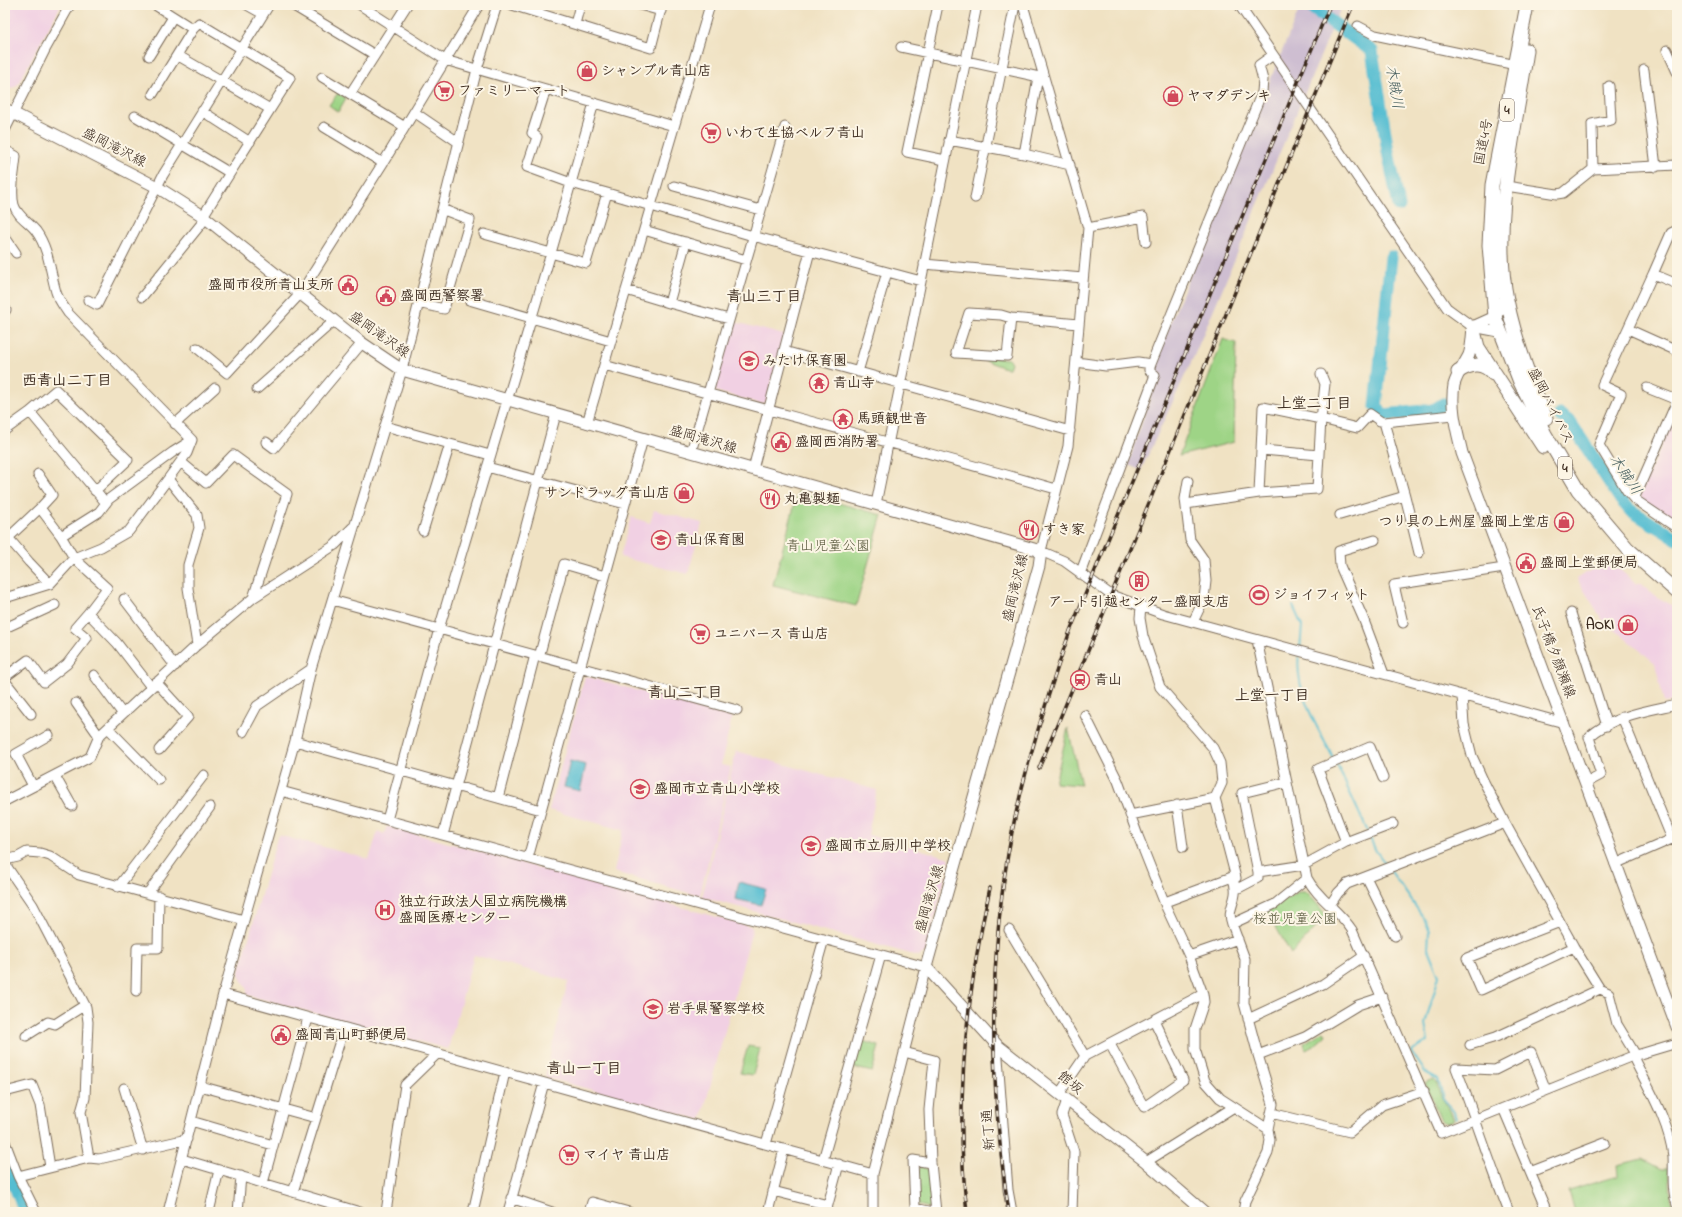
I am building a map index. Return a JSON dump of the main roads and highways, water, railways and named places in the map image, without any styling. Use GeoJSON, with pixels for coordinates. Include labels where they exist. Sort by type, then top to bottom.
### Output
{"type":"FeatureCollection","features":[{"type":"Feature","properties":{"kind":"highway","name":"国道4号"},"geometry":{"type":"LineString","coordinates":[[1489,215],[1492,185],[1527,5]]}},
{"type":"Feature","properties":{"kind":"highway","name":"国道4号"},"geometry":{"type":"LineString","coordinates":[[1504,201],[1534,5]]}},
{"type":"Feature","properties":{"kind":"highway","name":"盛岡バイパス"},"geometry":{"type":"LineString","coordinates":[[1504,201],[1502,251],[1506,299],[1519,349],[1550,426],[1591,495],[1639,548],[1677,580]]}},
{"type":"Feature","properties":{"kind":"highway","name":"盛岡バイパス"},"geometry":{"type":"LineString","coordinates":[[1489,215],[1489,245],[1495,317],[1499,332],[1517,376],[1545,434],[1578,490],[1628,549],[1677,592]]}},
{"type":"Feature","properties":{"kind":"highway"},"geometry":{"type":"LineString","coordinates":[[1473,327],[1478,347],[1579,502],[1628,558],[1677,592]]}},
{"type":"Feature","properties":{"kind":"highway"},"geometry":{"type":"LineString","coordinates":[[1458,372],[1469,365],[1483,366],[1488,368],[1504,385]]}},
{"type":"Feature","properties":{"kind":"main road","name":"盛岡滝沢線"},"geometry":{"type":"LineString","coordinates":[[9,111],[157,187],[204,217],[362,343],[402,370],[1041,551],[1039,566],[926,967]]}},
{"type":"Feature","properties":{"kind":"main road"},"geometry":{"type":"LineString","coordinates":[[1473,327],[1495,317],[1506,299]]}},
{"type":"Feature","properties":{"kind":"main road","name":"氏子橋夕顔瀬線"},"geometry":{"type":"LineString","coordinates":[[1473,327],[1472,345],[1468,356],[1458,372],[1454,386],[1453,415],[1462,453],[1677,1026]]}},
{"type":"Feature","properties":{"kind":"main road","name":"館坂"},"geometry":{"type":"LineString","coordinates":[[926,967],[997,1045],[1146,1162],[1204,1212]]}},
{"type":"Feature","properties":{"kind":"water"},"geometry":{"type":"Polygon","coordinates":[[[570,761],[586,765],[580,791],[564,787],[570,761]]]}},
{"type":"Feature","properties":{"kind":"water"},"geometry":{"type":"Polygon","coordinates":[[[739,882],[766,889],[761,905],[735,899],[739,882]]]}},
{"type":"Feature","properties":{"kind":"waterway","name":"木賊川"},"geometry":{"type":"LineString","coordinates":[[1308,5],[1372,51],[1388,152],[1399,206]]}},
{"type":"Feature","properties":{"kind":"waterway","name":"木賊川"},"geometry":{"type":"LineString","coordinates":[[1391,257],[1376,407],[1384,415],[1434,410],[1443,404]]}},
{"type":"Feature","properties":{"kind":"waterway","name":"木賊川"},"geometry":{"type":"LineString","coordinates":[[1560,415],[1570,422],[1621,500],[1630,510],[1677,539]]}},
{"type":"Feature","properties":{"kind":"waterway"},"geometry":{"type":"LineString","coordinates":[[1293,606],[1302,626],[1300,649]]}},
{"type":"Feature","properties":{"kind":"waterway"},"geometry":{"type":"LineString","coordinates":[[1299,654],[1298,668],[1303,695],[1314,721],[1334,759]]}},
{"type":"Feature","properties":{"kind":"waterway"},"geometry":{"type":"LineString","coordinates":[[1337,765],[1368,832]]}},
{"type":"Feature","properties":{"kind":"waterway"},"geometry":{"type":"LineString","coordinates":[[1369,836],[1376,851],[1387,866]]}},
{"type":"Feature","properties":{"kind":"waterway"},"geometry":{"type":"LineString","coordinates":[[1390,870],[1423,917],[1429,931],[1428,949],[1439,976],[1425,1024],[1428,1041],[1411,1051],[1425,1072],[1438,1079],[1443,1098],[1454,1112],[1456,1119]]}},
{"type":"Feature","properties":{"kind":"waterway"},"geometry":{"type":"LineString","coordinates":[[5,1161],[25,1212]]}},
{"type":"Feature","properties":{"kind":"railway"},"geometry":{"type":"LineString","coordinates":[[1009,1212],[1002,1165],[995,1070],[995,974],[1004,879],[1012,832],[1030,755],[1070,631],[1330,5]]}},
{"type":"Feature","properties":{"kind":"railway"},"geometry":{"type":"LineString","coordinates":[[1039,768],[1353,5]]}},
{"type":"Feature","properties":{"kind":"railway"},"geometry":{"type":"LineString","coordinates":[[967,1212],[963,1171],[962,1090],[974,968],[990,888]]}},
{"type":"Feature","properties":{"kind":"place","name":"シャンブル青山店"},"geometry":{"type":"Point","coordinates":[587,71]}},
{"type":"Feature","properties":{"kind":"place","name":"ファミリーマート"},"geometry":{"type":"Point","coordinates":[444,91]}},
{"type":"Feature","properties":{"kind":"place","name":"ヤマダデンキ"},"geometry":{"type":"Point","coordinates":[1173,96]}},
{"type":"Feature","properties":{"kind":"place","name":"いわて生協ベルフ青山"},"geometry":{"type":"Point","coordinates":[711,133]}},
{"type":"Feature","properties":{"kind":"place","name":"盛岡市役所青山支所"},"geometry":{"type":"Point","coordinates":[348,285]}},
{"type":"Feature","properties":{"kind":"place","name":"盛岡西警察署"},"geometry":{"type":"Point","coordinates":[386,296]}},
{"type":"Feature","properties":{"kind":"place","name":"みたけ保育園"},"geometry":{"type":"Point","coordinates":[749,361]}},
{"type":"Feature","properties":{"kind":"place","name":"青山寺"},"geometry":{"type":"Point","coordinates":[819,383]}},
{"type":"Feature","properties":{"kind":"place","name":"馬頭観世音"},"geometry":{"type":"Point","coordinates":[843,419]}},
{"type":"Feature","properties":{"kind":"place","name":"盛岡西消防署"},"geometry":{"type":"Point","coordinates":[781,442]}},
{"type":"Feature","properties":{"kind":"place","name":"サンドラッグ青山店"},"geometry":{"type":"Point","coordinates":[684,493]}},
{"type":"Feature","properties":{"kind":"place","name":"丸亀製麺"},"geometry":{"type":"Point","coordinates":[770,499]}},
{"type":"Feature","properties":{"kind":"place","name":"つり具の上州屋 盛岡上堂店"},"geometry":{"type":"Point","coordinates":[1564,522]}},
{"type":"Feature","properties":{"kind":"place","name":"すき家"},"geometry":{"type":"Point","coordinates":[1029,530]}},
{"type":"Feature","properties":{"kind":"place","name":"青山保育園"},"geometry":{"type":"Point","coordinates":[661,540]}},
{"type":"Feature","properties":{"kind":"place","name":"盛岡上堂郵便局"},"geometry":{"type":"Point","coordinates":[1526,563]}},
{"type":"Feature","properties":{"kind":"place","name":"アート引越センター盛岡支店"},"geometry":{"type":"Point","coordinates":[1139,581]}},
{"type":"Feature","properties":{"kind":"place","name":"ジョイフィット"},"geometry":{"type":"Point","coordinates":[1259,595]}},
{"type":"Feature","properties":{"kind":"place","name":"AOKI"},"geometry":{"type":"Point","coordinates":[1628,625]}},
{"type":"Feature","properties":{"kind":"place","name":"ユニバース 青山店"},"geometry":{"type":"Point","coordinates":[700,634]}},
{"type":"Feature","properties":{"kind":"place","name":"青山"},"geometry":{"type":"Point","coordinates":[1080,680]}},
{"type":"Feature","properties":{"kind":"place","name":"盛岡市立青山小学校"},"geometry":{"type":"Point","coordinates":[640,789]}},
{"type":"Feature","properties":{"kind":"place","name":"盛岡市立厨川中学校"},"geometry":{"type":"Point","coordinates":[811,846]}},
{"type":"Feature","properties":{"kind":"place","name":"独立行政法人国立病院機構 盛岡医療センター"},"geometry":{"type":"Point","coordinates":[385,910]}},
{"type":"Feature","properties":{"kind":"place","name":"岩手県警察学校"},"geometry":{"type":"Point","coordinates":[653,1009]}},
{"type":"Feature","properties":{"kind":"place","name":"盛岡青山町郵便局"},"geometry":{"type":"Point","coordinates":[281,1035]}},
{"type":"Feature","properties":{"kind":"place","name":"マイヤ 青山店"},"geometry":{"type":"Point","coordinates":[569,1155]}},
{"type":"Feature","properties":{"kind":"district","name":"青山三丁目"},"geometry":{"type":"Point","coordinates":[764,297]}},
{"type":"Feature","properties":{"kind":"district","name":"西青山二丁目"},"geometry":{"type":"Point","coordinates":[67,381]}},
{"type":"Feature","properties":{"kind":"district","name":"上堂二丁目"},"geometry":{"type":"Point","coordinates":[1314,404]}},
{"type":"Feature","properties":{"kind":"district","name":"青山二丁目"},"geometry":{"type":"Point","coordinates":[685,693]}},
{"type":"Feature","properties":{"kind":"district","name":"上堂一丁目"},"geometry":{"type":"Point","coordinates":[1272,696]}},
{"type":"Feature","properties":{"kind":"district","name":"青山一丁目"},"geometry":{"type":"Point","coordinates":[584,1069]}},
{"type":"Feature","properties":{"kind":"park label","name":"青山児童公園"},"geometry":{"type":"Point","coordinates":[828,546]}},
{"type":"Feature","properties":{"kind":"park label","name":"桜並児童公園"},"geometry":{"type":"Point","coordinates":[1295,919]}}]}
